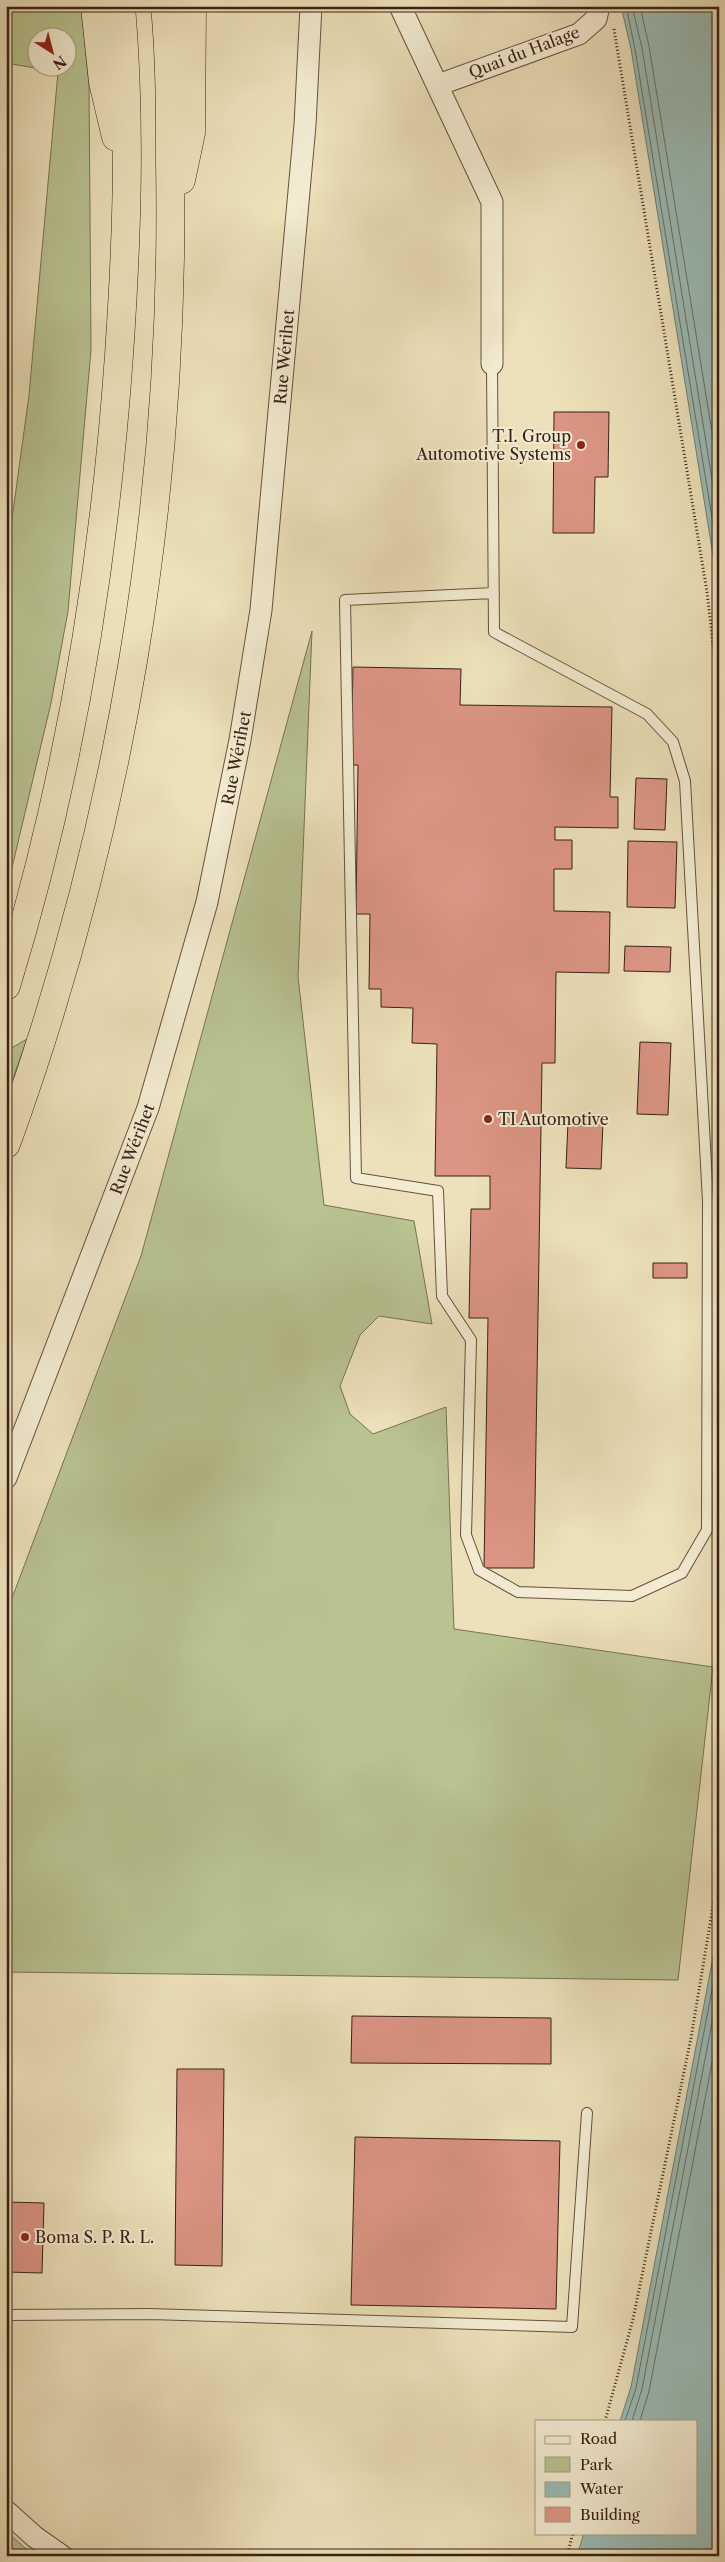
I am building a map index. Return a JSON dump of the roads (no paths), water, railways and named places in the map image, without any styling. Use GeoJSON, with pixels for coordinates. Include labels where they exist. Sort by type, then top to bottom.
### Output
{"type":"FeatureCollection","features":[{"type":"Feature","properties":{"kind":"highway"},"geometry":{"type":"LineString","coordinates":[[95,6],[103,82],[126,169]]}},
{"type":"Feature","properties":{"kind":"highway"},"geometry":{"type":"LineString","coordinates":[[6,986],[23,931],[60,784],[86,648],[103,535],[120,335],[125,251],[127,103],[121,6]]}},
{"type":"Feature","properties":{"kind":"highway"},"geometry":{"type":"LineString","coordinates":[[6,1144],[71,948],[106,800],[134,656],[150,553],[163,432],[169,337],[171,223],[165,6]]}},
{"type":"Feature","properties":{"kind":"highway"},"geometry":{"type":"LineString","coordinates":[[171,223],[192,133],[192,6]]}},
{"type":"Feature","properties":{"kind":"street","name":"Rue Wérihet"},"geometry":{"type":"LineString","coordinates":[[7,1473],[148,1108],[207,902],[238,749],[261,610],[305,125],[310,6]]}},
{"type":"Feature","properties":{"kind":"street"},"geometry":{"type":"LineString","coordinates":[[400,6],[492,202],[492,364]]}},
{"type":"Feature","properties":{"kind":"street","name":"Quai du Halage"},"geometry":{"type":"LineString","coordinates":[[438,85],[579,34],[596,19],[606,14]]}},
{"type":"Feature","properties":{"kind":"street"},"geometry":{"type":"LineString","coordinates":[[6,2511],[62,2556]]}},
{"type":"Feature","properties":{"kind":"lane"},"geometry":{"type":"LineString","coordinates":[[492,364],[494,593],[494,632],[648,714],[673,742],[685,781],[708,1202],[707,1530],[682,1573],[632,1596],[518,1592],[478,1570],[466,1536],[471,1340],[442,1296],[438,1191],[356,1178],[344,600],[494,593]]}},
{"type":"Feature","properties":{"kind":"lane"},"geometry":{"type":"LineString","coordinates":[[6,2315],[150,2314],[572,2327],[587,2113]]}},
{"type":"Feature","properties":{"kind":"water"},"geometry":{"type":"Polygon","coordinates":[[[621,6],[719,6],[719,592],[631,49],[621,6]]]}},
{"type":"Feature","properties":{"kind":"water"},"geometry":{"type":"Polygon","coordinates":[[[719,1926],[719,2556],[577,2556],[584,2534],[698,2534],[698,2420],[620,2420],[631,2387],[719,1926]]]}},
{"type":"Feature","properties":{"kind":"place","name":"T.I. Group Automotive Systems"},"geometry":{"type":"Point","coordinates":[581,445]}},
{"type":"Feature","properties":{"kind":"place","name":"TI Automotive"},"geometry":{"type":"Point","coordinates":[488,1119]}},
{"type":"Feature","properties":{"kind":"place","name":"Boma S. P. R. L."},"geometry":{"type":"Point","coordinates":[25,2237]}}]}
